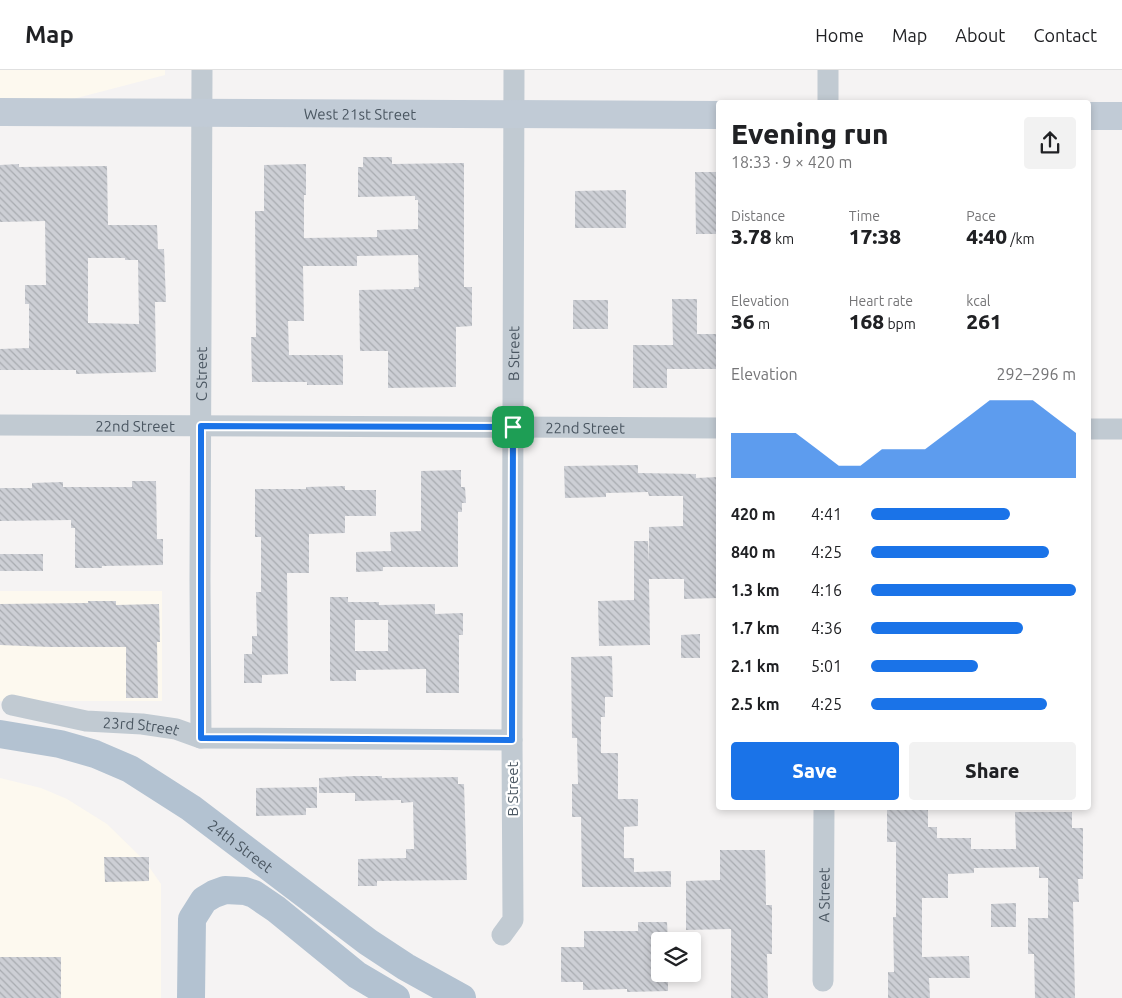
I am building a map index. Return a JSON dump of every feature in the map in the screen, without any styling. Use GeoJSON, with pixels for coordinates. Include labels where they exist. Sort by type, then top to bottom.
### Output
{"type":"FeatureCollection","features":[{"type":"Feature","properties":{"kind":"main road","name":"24th Street"},"geometry":{"type":"LineString","coordinates":[[0,734],[60,744],[95,754],[130,769],[191,808],[368,942],[406,967],[462,998]]}},
{"type":"Feature","properties":{"kind":"main road"},"geometry":{"type":"LineString","coordinates":[[191,998],[192,919],[204,900],[224,890],[238,890],[254,894],[276,909],[357,975],[396,998]]}},
{"type":"Feature","properties":{"kind":"street","name":"C Street"},"geometry":{"type":"LineString","coordinates":[[201,738],[202,70]]}},
{"type":"Feature","properties":{"kind":"street","name":"B Street"},"geometry":{"type":"LineString","coordinates":[[502,935],[513,920],[514,70]]}},
{"type":"Feature","properties":{"kind":"street"},"geometry":{"type":"LineString","coordinates":[[828,70],[828,100]]}},
{"type":"Feature","properties":{"kind":"street","name":"West 21st Street"},"geometry":{"type":"LineString","coordinates":[[0,112],[716,115]]}},
{"type":"Feature","properties":{"kind":"street"},"geometry":{"type":"LineString","coordinates":[[1091,116],[1122,116]]}},
{"type":"Feature","properties":{"kind":"street","name":"22nd Street"},"geometry":{"type":"LineString","coordinates":[[0,425],[716,428]]}},
{"type":"Feature","properties":{"kind":"street"},"geometry":{"type":"LineString","coordinates":[[1091,429],[1122,429]]}},
{"type":"Feature","properties":{"kind":"street","name":"23rd Street"},"geometry":{"type":"LineString","coordinates":[[12,705],[86,721],[142,724],[176,729],[201,738],[512,740]]}},
{"type":"Feature","properties":{"kind":"street","name":"A Street"},"geometry":{"type":"LineString","coordinates":[[823,982],[824,810]]}},
{"type":"Feature","properties":{"kind":"shaded area"},"geometry":{"type":"Polygon","coordinates":[[[0,70],[165,70],[165,75],[0,118],[0,70]]]}},
{"type":"Feature","properties":{"kind":"shaded area"},"geometry":{"type":"Polygon","coordinates":[[[0,591],[162,591],[162,701],[0,701],[0,591]]]}},
{"type":"Feature","properties":{"kind":"shaded area"},"geometry":{"type":"Polygon","coordinates":[[[0,778],[41,788],[67,799],[107,824],[145,861],[161,884],[161,998],[0,998],[0,778]]]}},
{"type":"Feature","properties":{"kind":"building"},"geometry":{"type":"Polygon","coordinates":[[[363,157],[392,157],[392,164],[464,163],[464,287],[472,287],[472,326],[456,327],[456,387],[388,388],[388,351],[360,351],[359,290],[414,289],[414,287],[419,287],[418,255],[357,256],[357,266],[303,266],[304,321],[288,321],[289,355],[343,355],[343,385],[307,385],[307,382],[252,382],[251,337],[256,337],[255,211],[264,211],[264,165],[306,164],[304,238],[377,237],[377,230],[418,229],[418,200],[415,200],[415,196],[358,197],[358,167],[363,167],[363,157]]]}},
{"type":"Feature","properties":{"kind":"building"},"geometry":{"type":"Polygon","coordinates":[[[19,164],[19,167],[107,166],[108,225],[157,225],[158,249],[164,249],[166,302],[155,302],[156,372],[76,374],[76,370],[0,370],[0,349],[29,348],[29,304],[25,304],[25,285],[46,285],[45,221],[0,222],[0,165],[19,164]],[[88,258],[88,323],[139,324],[138,260],[125,260],[125,258],[88,258]]]}},
{"type":"Feature","properties":{"kind":"building"},"geometry":{"type":"Polygon","coordinates":[[[695,172],[716,172],[716,234],[696,234],[695,172]]]}},
{"type":"Feature","properties":{"kind":"building"},"geometry":{"type":"Polygon","coordinates":[[[626,190],[626,228],[575,228],[575,191],[626,190]]]}},
{"type":"Feature","properties":{"kind":"building"},"geometry":{"type":"Polygon","coordinates":[[[672,299],[697,299],[697,334],[716,334],[716,369],[667,369],[667,388],[633,388],[633,345],[673,345],[672,299]]]}},
{"type":"Feature","properties":{"kind":"building"},"geometry":{"type":"Polygon","coordinates":[[[573,300],[608,300],[608,329],[573,329],[573,300]]]}},
{"type":"Feature","properties":{"kind":"building"},"geometry":{"type":"Polygon","coordinates":[[[638,465],[638,473],[696,474],[696,478],[716,477],[716,598],[684,599],[684,579],[649,579],[650,645],[599,646],[598,601],[634,600],[634,541],[648,541],[649,563],[649,527],[683,526],[683,496],[649,496],[648,492],[606,493],[606,497],[565,498],[564,466],[638,465]]]}},
{"type":"Feature","properties":{"kind":"building"},"geometry":{"type":"Polygon","coordinates":[[[461,470],[461,487],[465,487],[466,503],[462,503],[462,512],[458,512],[458,567],[383,567],[383,571],[356,572],[356,552],[391,551],[390,532],[421,531],[421,471],[461,470]]]}},
{"type":"Feature","properties":{"kind":"building"},"geometry":{"type":"Polygon","coordinates":[[[132,481],[156,481],[157,539],[163,539],[163,565],[75,568],[75,528],[71,528],[71,520],[0,521],[0,488],[32,488],[32,483],[63,482],[63,487],[132,487],[132,481]]]}},
{"type":"Feature","properties":{"kind":"building"},"geometry":{"type":"Polygon","coordinates":[[[345,486],[345,490],[376,490],[376,516],[345,516],[345,533],[309,534],[309,573],[287,573],[288,674],[262,675],[262,683],[244,683],[244,654],[252,654],[252,636],[257,636],[256,592],[261,592],[261,537],[255,537],[255,489],[306,489],[306,487],[345,486]]]}},
{"type":"Feature","properties":{"kind":"building"},"geometry":{"type":"Polygon","coordinates":[[[0,554],[43,554],[43,571],[0,571],[0,554]]]}},
{"type":"Feature","properties":{"kind":"building"},"geometry":{"type":"Polygon","coordinates":[[[330,597],[348,597],[348,602],[379,602],[379,605],[435,604],[435,614],[463,613],[463,635],[459,635],[459,693],[426,693],[426,669],[356,670],[356,681],[330,681],[330,597]],[[355,620],[355,651],[388,651],[388,620],[355,620]]]}},
{"type":"Feature","properties":{"kind":"building"},"geometry":{"type":"Polygon","coordinates":[[[88,601],[116,601],[116,605],[159,604],[160,642],[157,642],[158,698],[126,698],[126,647],[0,645],[0,604],[88,603],[88,601]]]}},
{"type":"Feature","properties":{"kind":"building"},"geometry":{"type":"Polygon","coordinates":[[[700,634],[700,658],[681,658],[681,635],[700,634]]]}},
{"type":"Feature","properties":{"kind":"building"},"geometry":{"type":"Polygon","coordinates":[[[612,656],[613,697],[605,697],[605,717],[601,717],[601,753],[618,753],[618,799],[638,799],[638,826],[624,827],[624,858],[634,858],[634,872],[671,871],[671,887],[582,887],[581,817],[572,817],[572,784],[578,784],[577,738],[572,738],[571,657],[612,656]]]}},
{"type":"Feature","properties":{"kind":"building"},"geometry":{"type":"Polygon","coordinates":[[[382,776],[382,778],[458,777],[458,784],[464,784],[467,880],[377,881],[377,886],[358,886],[358,859],[406,858],[406,849],[414,849],[413,802],[401,803],[401,800],[355,801],[355,793],[319,793],[319,778],[382,776]]]}},
{"type":"Feature","properties":{"kind":"building"},"geometry":{"type":"Polygon","coordinates":[[[317,787],[317,808],[306,808],[306,815],[256,816],[256,788],[317,787]]]}},
{"type":"Feature","properties":{"kind":"building"},"geometry":{"type":"Polygon","coordinates":[[[887,810],[928,810],[928,827],[937,827],[937,838],[971,838],[971,849],[1016,849],[1015,812],[1072,812],[1072,828],[1083,828],[1083,879],[1078,879],[1079,902],[1073,902],[1075,998],[1035,998],[1034,954],[1028,954],[1028,918],[1048,918],[1048,878],[1039,878],[1039,867],[974,868],[974,873],[948,874],[948,898],[922,898],[922,957],[969,956],[970,978],[929,978],[930,998],[888,998],[888,972],[894,972],[893,917],[896,917],[896,842],[887,842],[887,810]]]}},
{"type":"Feature","properties":{"kind":"building"},"geometry":{"type":"Polygon","coordinates":[[[720,850],[765,850],[766,905],[772,905],[772,954],[767,954],[768,998],[731,998],[731,929],[686,930],[686,881],[720,880],[720,850]]]}},
{"type":"Feature","properties":{"kind":"building"},"geometry":{"type":"Polygon","coordinates":[[[104,857],[149,857],[149,881],[105,882],[104,857]]]}},
{"type":"Feature","properties":{"kind":"building"},"geometry":{"type":"Polygon","coordinates":[[[1016,903],[1016,927],[991,927],[991,904],[1016,903]]]}},
{"type":"Feature","properties":{"kind":"building"},"geometry":{"type":"Polygon","coordinates":[[[638,922],[667,922],[668,932],[651,932],[651,982],[668,982],[668,991],[627,992],[627,989],[583,990],[583,982],[561,982],[561,947],[584,947],[584,931],[638,931],[638,922]]]}},
{"type":"Feature","properties":{"kind":"building"},"geometry":{"type":"Polygon","coordinates":[[[0,957],[61,957],[61,998],[0,998],[0,957]]]}},
{"type":"Feature","properties":{"kind":"route"},"geometry":{"type":"LineString","coordinates":[[201,426],[513,427],[512,740],[201,738],[201,426]]}}]}
